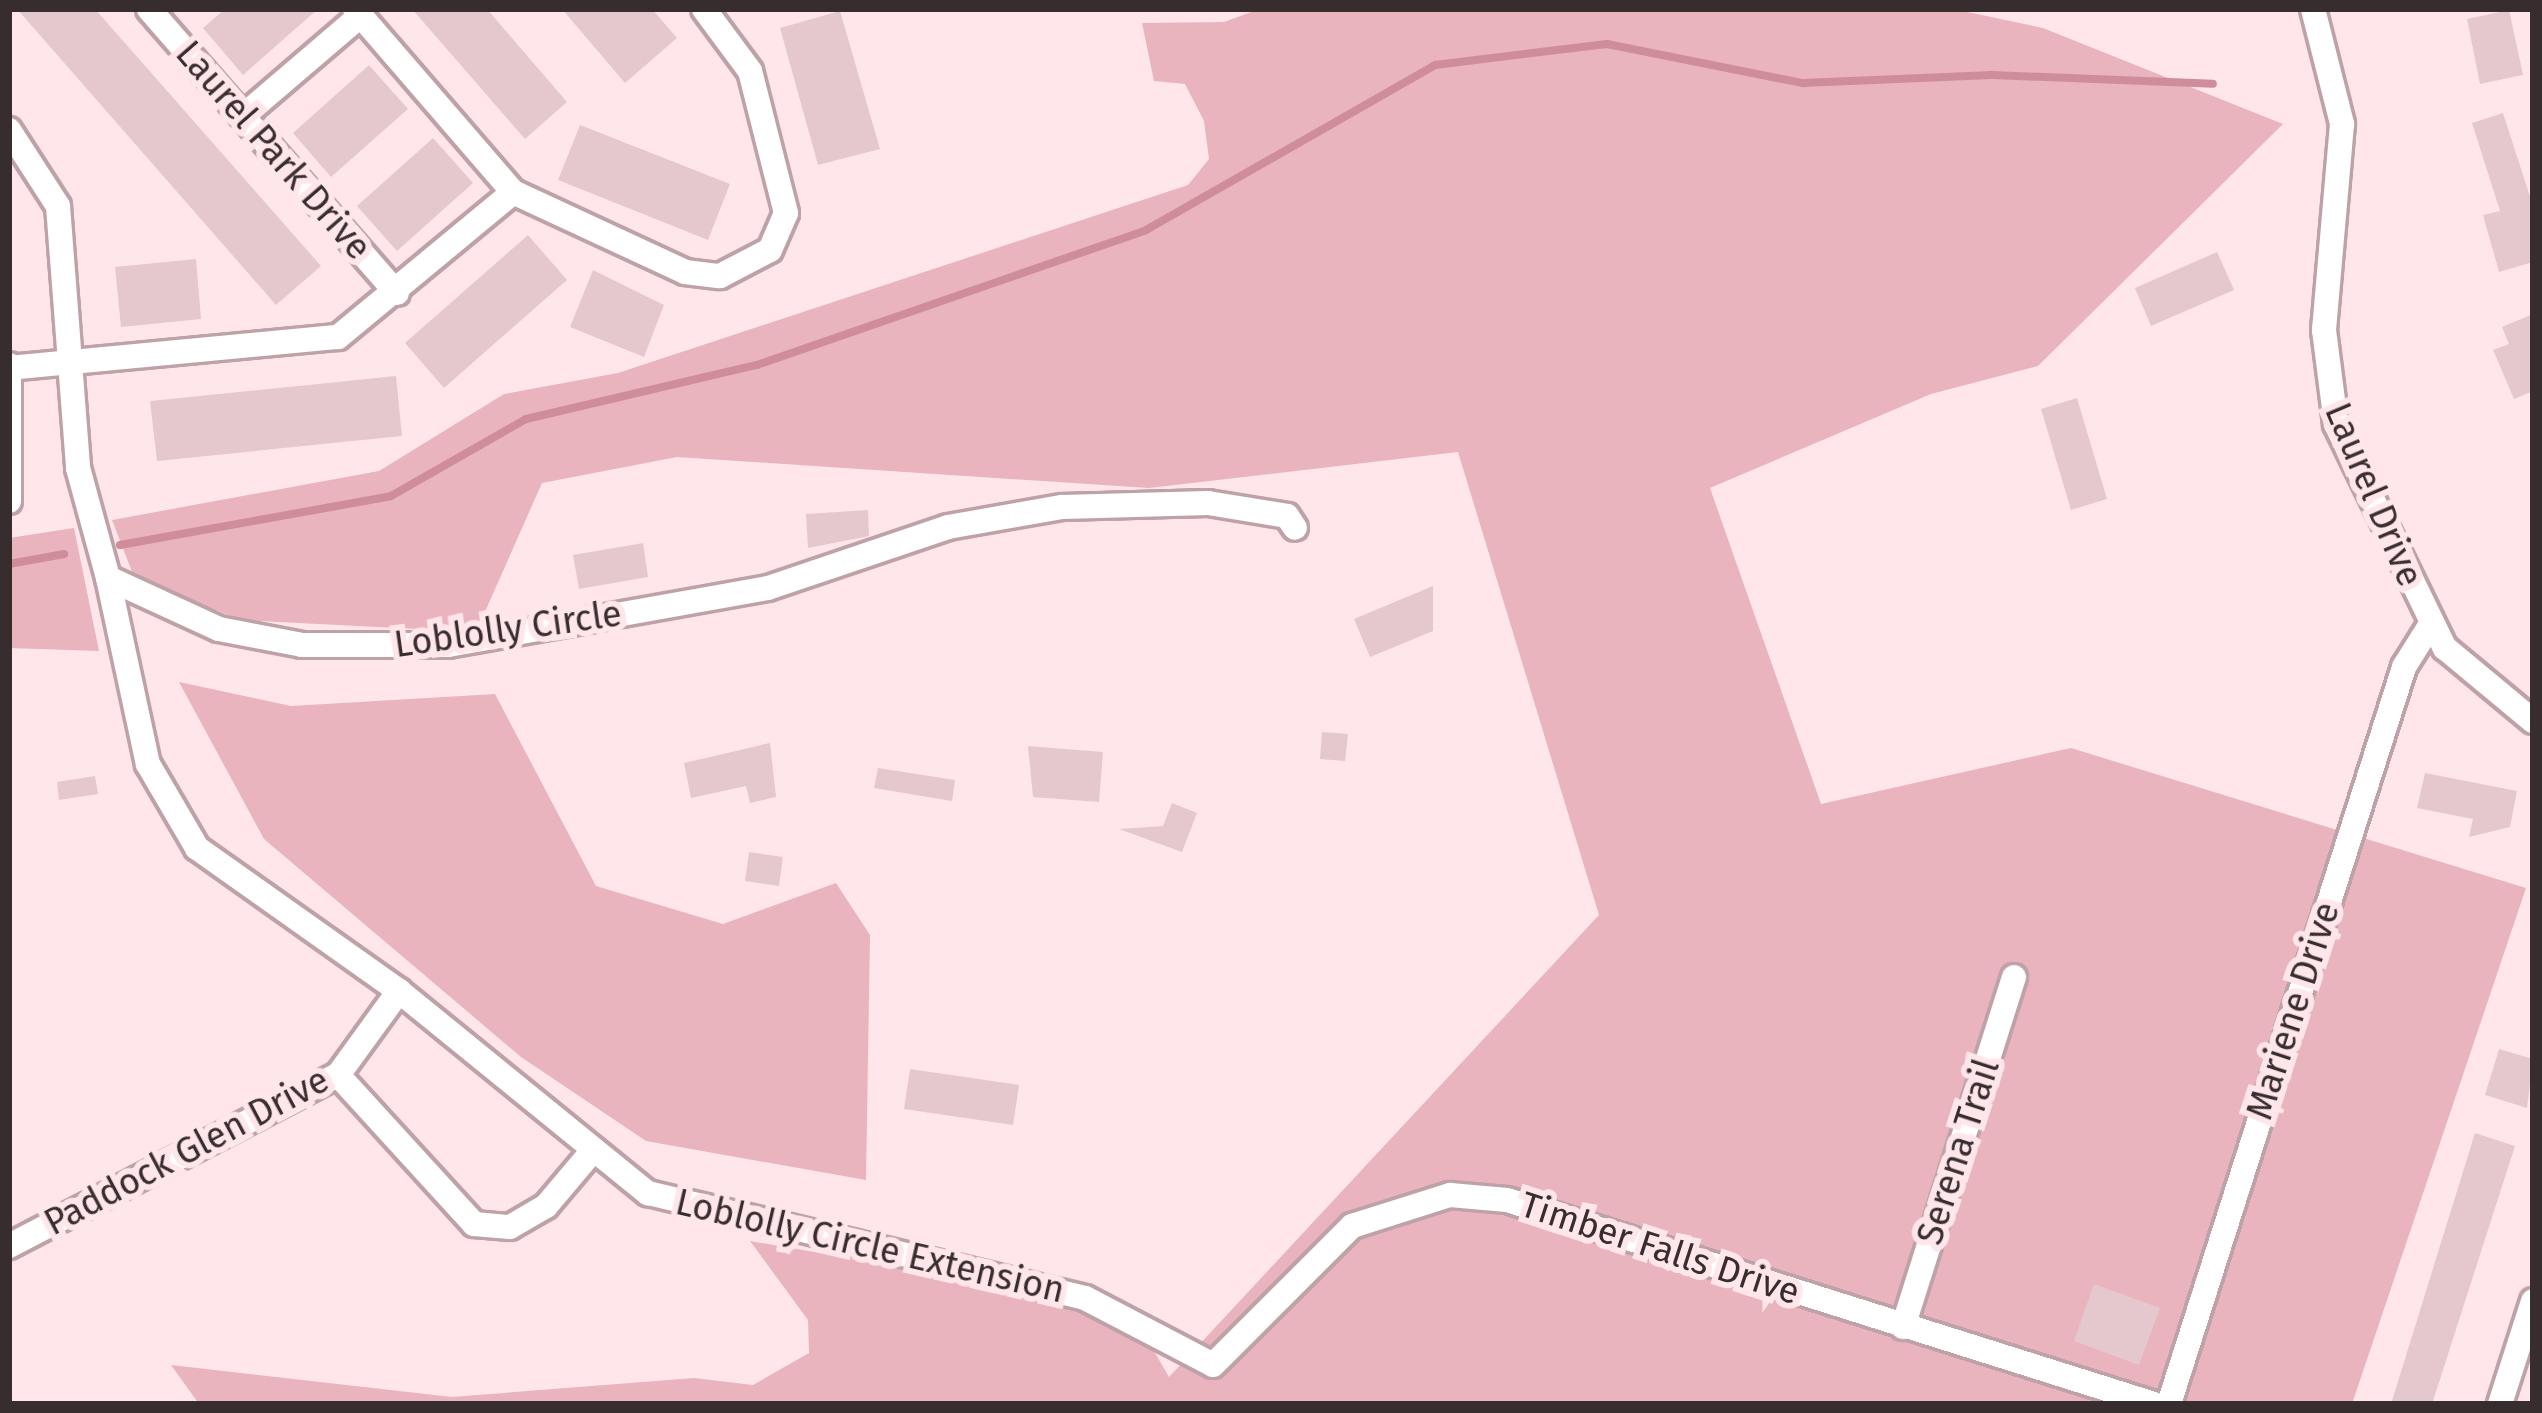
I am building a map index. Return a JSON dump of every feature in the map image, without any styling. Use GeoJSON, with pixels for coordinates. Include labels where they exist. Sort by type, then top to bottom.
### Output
{"type":"FeatureCollection","features":[{"type":"Feature","properties":{"kind":"street","name":"Laurel Park Drive"},"geometry":{"type":"LineString","coordinates":[[149,9],[397,293]]}},
{"type":"Feature","properties":{"kind":"street"},"geometry":{"type":"LineString","coordinates":[[243,116],[358,12],[513,192],[703,276],[732,275],[770,250],[784,186],[750,71],[704,9]]}},
{"type":"Feature","properties":{"kind":"street","name":"Laurel Drive"},"geometry":{"type":"LineString","coordinates":[[2313,9],[2342,124],[2328,391],[2431,624],[2475,681],[2533,721]]}},
{"type":"Feature","properties":{"kind":"street"},"geometry":{"type":"LineString","coordinates":[[9,130],[58,206],[78,468],[108,578]]}},
{"type":"Feature","properties":{"kind":"street"},"geometry":{"type":"LineString","coordinates":[[10,501],[9,367],[308,345],[397,293],[513,192]]}},
{"type":"Feature","properties":{"kind":"street","name":"Loblolly Circle"},"geometry":{"type":"LineString","coordinates":[[108,578],[219,628],[377,649],[768,588],[948,527],[1062,507],[1208,503],[1287,516],[1295,528]]}},
{"type":"Feature","properties":{"kind":"street","name":"Loblolly Circle Extension"},"geometry":{"type":"LineString","coordinates":[[108,578],[148,764],[180,829],[398,991],[590,1154],[700,1210],[1085,1298],[1214,1366]]}},
{"type":"Feature","properties":{"kind":"street","name":"Mariene Drive"},"geometry":{"type":"LineString","coordinates":[[2169,1404],[2404,667],[2431,624]]}},
{"type":"Feature","properties":{"kind":"street","name":"Serena Trail"},"geometry":{"type":"LineString","coordinates":[[1903,1327],[2014,977]]}},
{"type":"Feature","properties":{"kind":"street","name":"Paddock Glen Drive"},"geometry":{"type":"LineString","coordinates":[[9,1246],[338,1075],[398,991]]}},
{"type":"Feature","properties":{"kind":"street"},"geometry":{"type":"LineString","coordinates":[[338,1075],[474,1224],[510,1227],[546,1206],[590,1154]]}},
{"type":"Feature","properties":{"kind":"street","name":"Timber Falls Drive"},"geometry":{"type":"LineString","coordinates":[[1214,1366],[1352,1226],[1450,1195],[1576,1220],[2154,1404]]}},
{"type":"Feature","properties":{"kind":"street"},"geometry":{"type":"LineString","coordinates":[[2500,1404],[2533,1300]]}},
{"type":"Feature","properties":{"kind":"shaded area"},"geometry":{"type":"Polygon","coordinates":[[[1259,9],[1953,9],[2043,28],[2283,124],[2038,366],[1931,394],[1710,488],[1821,804],[2071,748],[2526,888],[2352,1404],[199,1404],[171,1365],[452,1397],[694,1378],[753,1385],[809,1353],[808,1320],[750,1241],[1048,1292],[1143,1332],[1169,1377],[1599,915],[1458,452],[1149,488],[677,457],[542,483],[476,632],[241,620],[134,577],[112,520],[379,471],[504,394],[618,373],[1188,185],[1209,159],[1204,121],[1185,84],[1154,81],[1142,23],[1224,22],[1259,9]]]}},
{"type":"Feature","properties":{"kind":"shaded area"},"geometry":{"type":"Polygon","coordinates":[[[74,528],[99,651],[9,648],[9,538],[74,528]]]}},
{"type":"Feature","properties":{"kind":"shaded area"},"geometry":{"type":"Polygon","coordinates":[[[179,682],[291,706],[495,694],[596,886],[723,924],[836,883],[870,935],[866,1180],[646,1141],[521,1057],[264,839],[179,682]]]}},
{"type":"Feature","properties":{"kind":"building"},"geometry":{"type":"Polygon","coordinates":[[[17,9],[95,9],[321,266],[276,305],[17,9]]]}},
{"type":"Feature","properties":{"kind":"building"},"geometry":{"type":"Polygon","coordinates":[[[225,9],[318,9],[243,75],[203,28],[225,9]]]}},
{"type":"Feature","properties":{"kind":"building"},"geometry":{"type":"Polygon","coordinates":[[[412,9],[487,9],[567,102],[525,139],[412,9]]]}},
{"type":"Feature","properties":{"kind":"building"},"geometry":{"type":"Polygon","coordinates":[[[562,9],[652,9],[677,38],[625,83],[562,9]]]}},
{"type":"Feature","properties":{"kind":"building"},"geometry":{"type":"Polygon","coordinates":[[[2509,10],[2523,75],[2480,84],[2467,19],[2509,10]]]}},
{"type":"Feature","properties":{"kind":"building"},"geometry":{"type":"Polygon","coordinates":[[[840,11],[880,149],[818,165],[780,28],[840,11]]]}},
{"type":"Feature","properties":{"kind":"building"},"geometry":{"type":"Polygon","coordinates":[[[369,65],[408,109],[331,177],[293,133],[369,65]]]}},
{"type":"Feature","properties":{"kind":"building"},"geometry":{"type":"Polygon","coordinates":[[[2503,113],[2533,206],[2533,262],[2499,272],[2483,215],[2500,211],[2472,123],[2503,113]]]}},
{"type":"Feature","properties":{"kind":"building"},"geometry":{"type":"Polygon","coordinates":[[[580,125],[730,184],[708,240],[558,180],[580,125]]]}},
{"type":"Feature","properties":{"kind":"building"},"geometry":{"type":"Polygon","coordinates":[[[433,138],[473,183],[397,251],[357,206],[433,138]]]}},
{"type":"Feature","properties":{"kind":"building"},"geometry":{"type":"Polygon","coordinates":[[[528,235],[567,280],[444,388],[405,343],[528,235]]]}},
{"type":"Feature","properties":{"kind":"building"},"geometry":{"type":"Polygon","coordinates":[[[2217,252],[2234,290],[2151,326],[2135,288],[2217,252]]]}},
{"type":"Feature","properties":{"kind":"building"},"geometry":{"type":"Polygon","coordinates":[[[196,259],[201,319],[121,327],[115,267],[196,259]]]}},
{"type":"Feature","properties":{"kind":"building"},"geometry":{"type":"Polygon","coordinates":[[[593,270],[664,305],[644,357],[570,327],[593,270]]]}},
{"type":"Feature","properties":{"kind":"building"},"geometry":{"type":"Polygon","coordinates":[[[2533,314],[2533,391],[2514,399],[2493,350],[2509,344],[2502,327],[2533,314]]]}},
{"type":"Feature","properties":{"kind":"building"},"geometry":{"type":"Polygon","coordinates":[[[396,376],[402,436],[157,461],[150,401],[396,376]]]}},
{"type":"Feature","properties":{"kind":"building"},"geometry":{"type":"Polygon","coordinates":[[[2077,398],[2107,499],[2071,510],[2041,409],[2077,398]]]}},
{"type":"Feature","properties":{"kind":"building"},"geometry":{"type":"Polygon","coordinates":[[[868,510],[869,536],[808,548],[806,514],[868,510]]]}},
{"type":"Feature","properties":{"kind":"building"},"geometry":{"type":"Polygon","coordinates":[[[643,543],[648,577],[579,589],[573,555],[643,543]]]}},
{"type":"Feature","properties":{"kind":"building"},"geometry":{"type":"Polygon","coordinates":[[[1433,586],[1433,631],[1370,657],[1354,619],[1433,586]]]}},
{"type":"Feature","properties":{"kind":"building"},"geometry":{"type":"Polygon","coordinates":[[[1322,732],[1348,734],[1345,761],[1320,759],[1322,732]]]}},
{"type":"Feature","properties":{"kind":"building"},"geometry":{"type":"Polygon","coordinates":[[[770,743],[776,797],[750,803],[746,786],[691,798],[684,763],[770,743]]]}},
{"type":"Feature","properties":{"kind":"building"},"geometry":{"type":"Polygon","coordinates":[[[1028,746],[1103,752],[1099,802],[1033,797],[1028,746]]]}},
{"type":"Feature","properties":{"kind":"building"},"geometry":{"type":"Polygon","coordinates":[[[878,768],[955,780],[952,801],[874,788],[878,768]]]}},
{"type":"Feature","properties":{"kind":"building"},"geometry":{"type":"Polygon","coordinates":[[[2425,773],[2517,791],[2510,827],[2469,837],[2473,819],[2417,808],[2425,773]]]}},
{"type":"Feature","properties":{"kind":"building"},"geometry":{"type":"Polygon","coordinates":[[[95,776],[98,794],[59,800],[57,782],[95,776]]]}},
{"type":"Feature","properties":{"kind":"building"},"geometry":{"type":"Polygon","coordinates":[[[1172,803],[1197,813],[1182,852],[1119,829],[1163,826],[1172,803]]]}},
{"type":"Feature","properties":{"kind":"building"},"geometry":{"type":"Polygon","coordinates":[[[749,852],[783,857],[779,886],[745,881],[749,852]]]}},
{"type":"Feature","properties":{"kind":"building"},"geometry":{"type":"Polygon","coordinates":[[[2499,1049],[2533,1059],[2527,1108],[2485,1095],[2499,1049]]]}},
{"type":"Feature","properties":{"kind":"building"},"geometry":{"type":"Polygon","coordinates":[[[910,1069],[1019,1085],[1013,1125],[904,1109],[910,1069]]]}},
{"type":"Feature","properties":{"kind":"building"},"geometry":{"type":"Polygon","coordinates":[[[2475,1133],[2515,1146],[2432,1404],[2391,1404],[2475,1133]]]}},
{"type":"Feature","properties":{"kind":"building"},"geometry":{"type":"Polygon","coordinates":[[[2094,1284],[2160,1308],[2139,1365],[2074,1341],[2094,1284]]]}},
{"type":"Feature","properties":{"kind":"waterway"},"geometry":{"type":"LineString","coordinates":[[120,545],[391,496],[526,419],[757,365],[1146,230],[1435,65],[1607,44],[1803,83],[1992,75],[2213,84]]}},
{"type":"Feature","properties":{"kind":"waterway"},"geometry":{"type":"LineString","coordinates":[[9,564],[64,554]]}}]}
